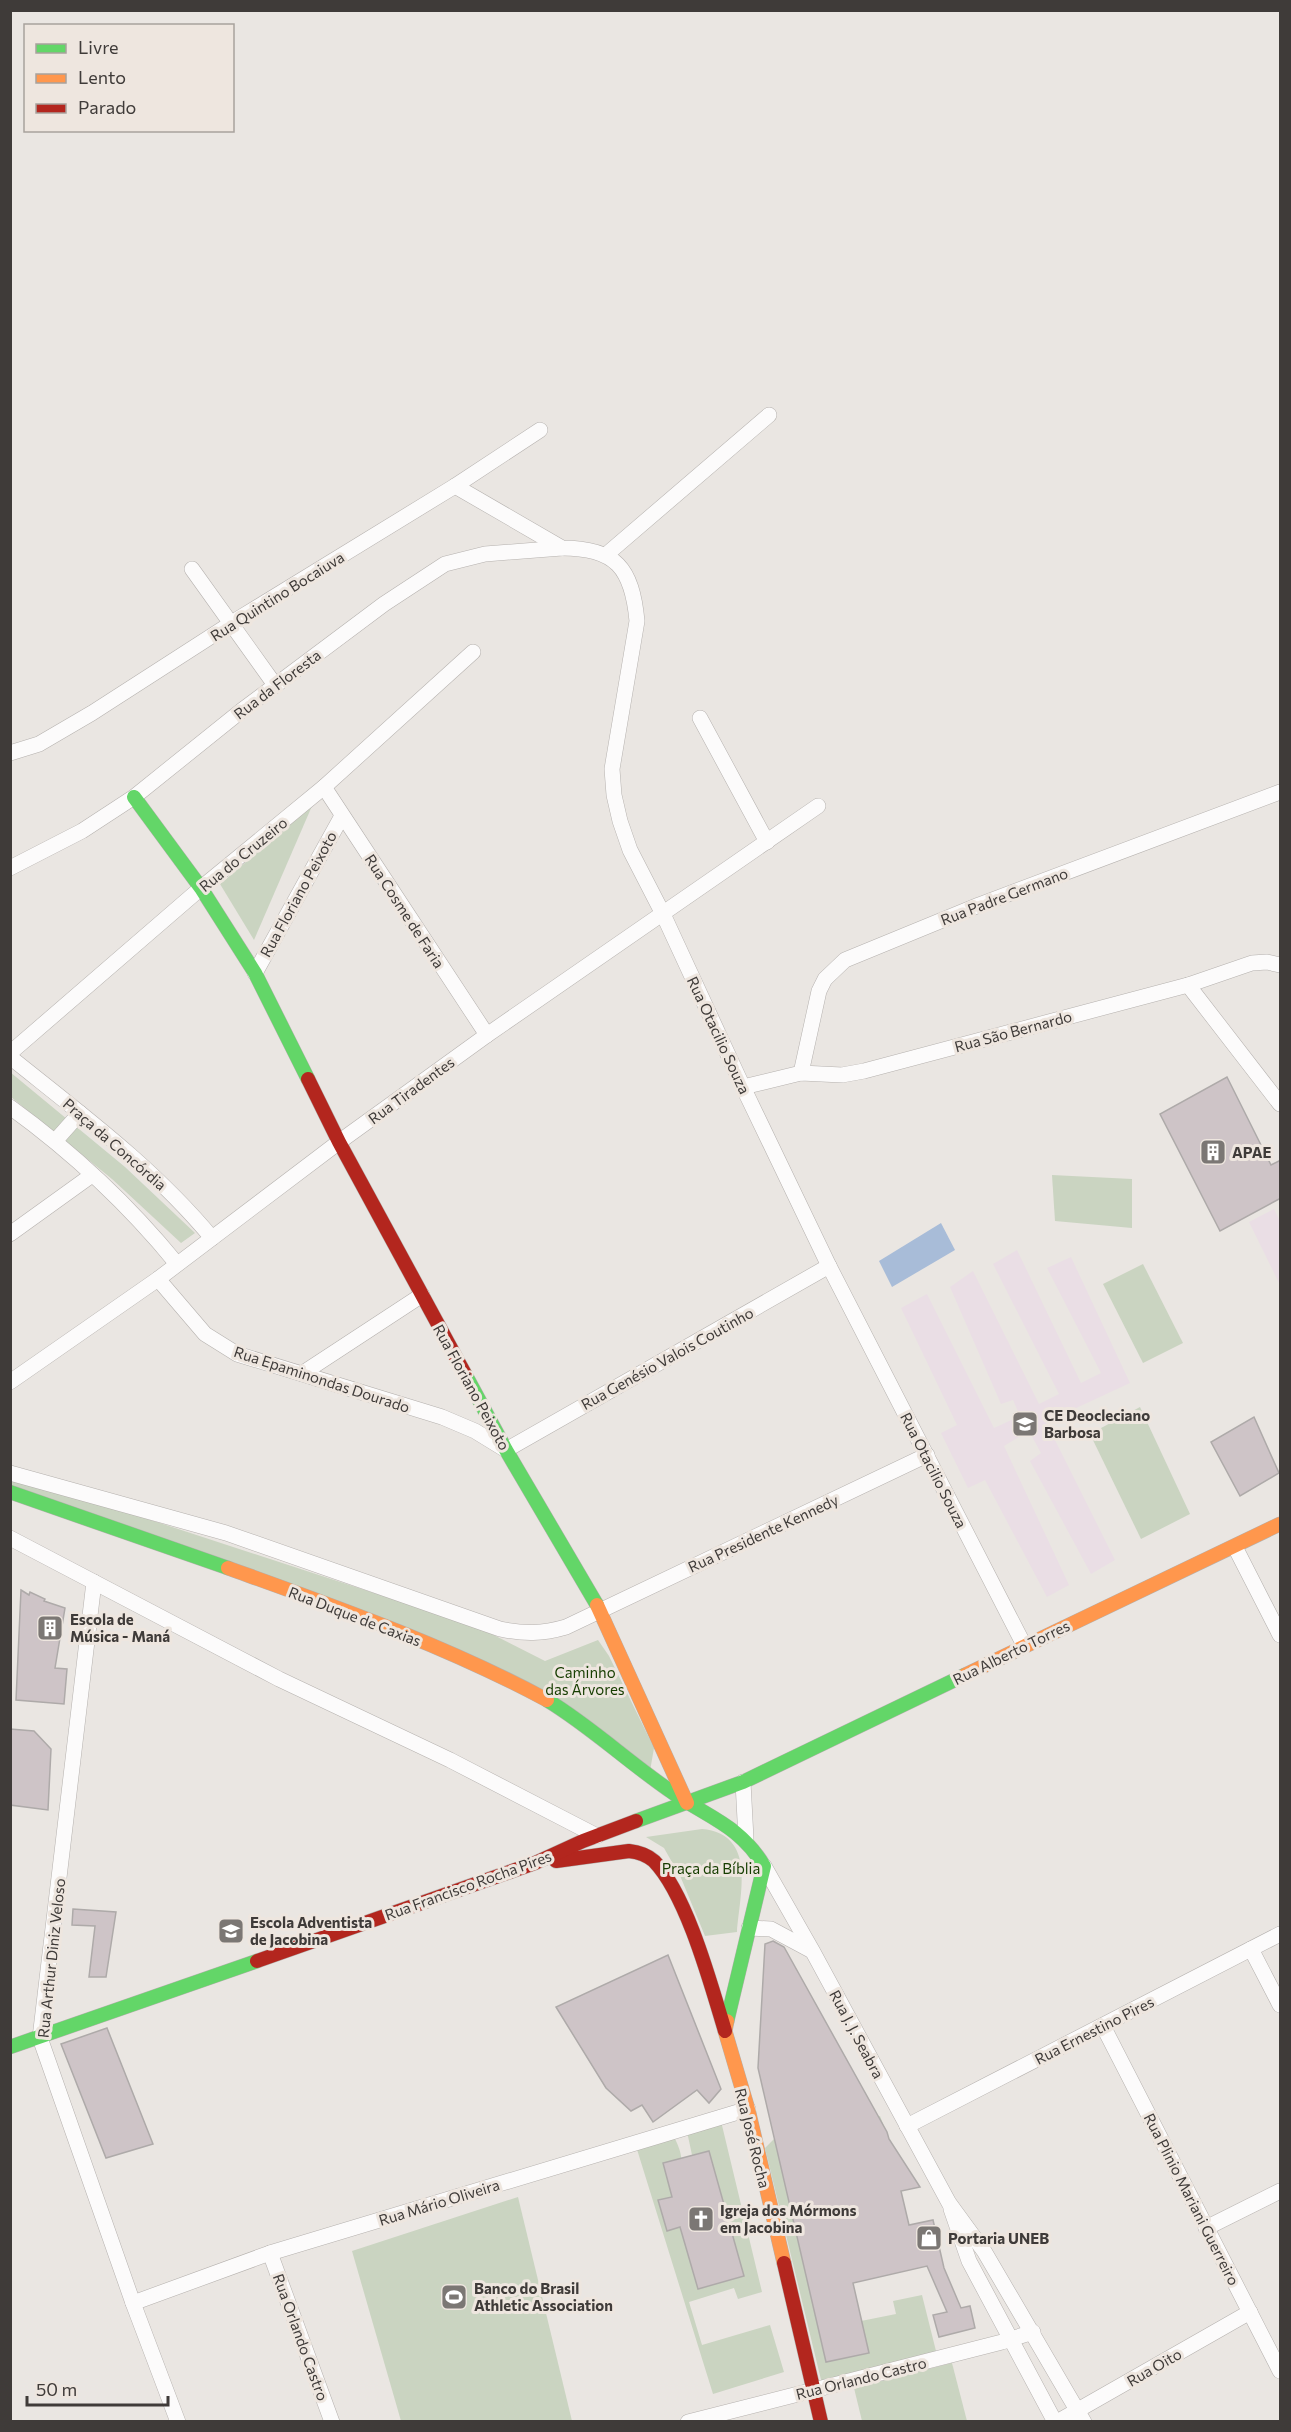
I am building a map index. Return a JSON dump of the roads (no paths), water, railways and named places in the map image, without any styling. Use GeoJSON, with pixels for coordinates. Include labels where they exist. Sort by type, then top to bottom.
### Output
{"type":"FeatureCollection","features":[{"type":"Feature","properties":{"kind":"street"},"geometry":{"type":"LineString","coordinates":[[455,486],[562,548],[581,548],[607,555],[770,415]]}},
{"type":"Feature","properties":{"kind":"street","name":"Rua Quintino Bocaiuva"},"geometry":{"type":"LineString","coordinates":[[10,753],[39,744],[92,713],[230,624],[455,486],[540,430]]}},
{"type":"Feature","properties":{"kind":"street","name":"Rua da Floresta"},"geometry":{"type":"LineString","coordinates":[[10,868],[82,831],[134,797],[275,685],[384,604],[445,564],[485,554],[562,548]]}},
{"type":"Feature","properties":{"kind":"street","name":"Rua Otacilio Souza"},"geometry":{"type":"LineString","coordinates":[[607,555],[624,574],[630,588],[637,621],[612,769],[614,795],[630,850],[663,914],[743,1087],[830,1266],[1024,1645]]}},
{"type":"Feature","properties":{"kind":"street"},"geometry":{"type":"LineString","coordinates":[[192,569],[275,685]]}},
{"type":"Feature","properties":{"kind":"street","name":"Rua do Cruzeiro"},"geometry":{"type":"LineString","coordinates":[[10,1055],[201,888],[324,787],[472,652]]}},
{"type":"Feature","properties":{"kind":"street"},"geometry":{"type":"LineString","coordinates":[[700,718],[767,842]]}},
{"type":"Feature","properties":{"kind":"street","name":"Rua Cosme de Faria"},"geometry":{"type":"LineString","coordinates":[[324,787],[487,1035]]}},
{"type":"Feature","properties":{"kind":"street","name":"Rua Padre Germano"},"geometry":{"type":"LineString","coordinates":[[801,1073],[819,991],[825,979],[845,960],[988,901],[1281,792]]}},
{"type":"Feature","properties":{"kind":"street","name":"Rua Floriano Peixoto"},"geometry":{"type":"LineString","coordinates":[[134,797],[201,888],[255,973],[339,1142],[506,1450],[600,1610],[687,1803]]}},
{"type":"Feature","properties":{"kind":"street","name":"Rua Tiradentes"},"geometry":{"type":"LineString","coordinates":[[10,1382],[159,1279],[339,1142],[487,1035],[818,806]]}},
{"type":"Feature","properties":{"kind":"street","name":"Rua Floriano Peixoto"},"geometry":{"type":"LineString","coordinates":[[255,973],[342,816]]}},
{"type":"Feature","properties":{"kind":"street","name":"Rua São Bernardo"},"geometry":{"type":"LineString","coordinates":[[743,1087],[801,1073],[842,1075],[864,1071],[1188,984],[1252,963],[1266,962],[1281,965]]}},
{"type":"Feature","properties":{"kind":"street"},"geometry":{"type":"LineString","coordinates":[[1188,984],[1281,1104]]}},
{"type":"Feature","properties":{"kind":"street","name":"Praça da Concórdia"},"geometry":{"type":"LineString","coordinates":[[10,1055],[148,1170],[183,1203],[212,1238]]}},
{"type":"Feature","properties":{"kind":"street"},"geometry":{"type":"LineString","coordinates":[[10,1107],[56,1140],[146,1226],[177,1264]]}},
{"type":"Feature","properties":{"kind":"street"},"geometry":{"type":"LineString","coordinates":[[56,1140],[80,1113]]}},
{"type":"Feature","properties":{"kind":"street"},"geometry":{"type":"LineString","coordinates":[[10,1234],[92,1175]]}},
{"type":"Feature","properties":{"kind":"street","name":"Rua Genésio Valois Coutinho"},"geometry":{"type":"LineString","coordinates":[[506,1450],[830,1266]]}},
{"type":"Feature","properties":{"kind":"street","name":"Rua Epaminondas Dourado"},"geometry":{"type":"LineString","coordinates":[[159,1279],[194,1323],[220,1345],[237,1354],[442,1417],[475,1431],[506,1450]]}},
{"type":"Feature","properties":{"kind":"street"},"geometry":{"type":"LineString","coordinates":[[303,1373],[422,1295]]}},
{"type":"Feature","properties":{"kind":"street","name":"Rua Presidente Kennedy"},"geometry":{"type":"LineString","coordinates":[[600,1610],[927,1455]]}},
{"type":"Feature","properties":{"kind":"street"},"geometry":{"type":"LineString","coordinates":[[10,1473],[226,1533],[500,1629],[524,1634],[544,1633],[566,1627],[600,1610]]}},
{"type":"Feature","properties":{"kind":"street","name":"Rua Duque de Caxias"},"geometry":{"type":"LineString","coordinates":[[10,1492],[402,1632],[514,1682],[549,1702],[687,1803]]}},
{"type":"Feature","properties":{"kind":"street","name":"Rua Alberto Torres"},"geometry":{"type":"LineString","coordinates":[[743,1782],[1024,1645],[1281,1524]]}},
{"type":"Feature","properties":{"kind":"street"},"geometry":{"type":"LineString","coordinates":[[10,1538],[279,1679],[450,1760],[597,1836]]}},
{"type":"Feature","properties":{"kind":"street"},"geometry":{"type":"LineString","coordinates":[[1235,1547],[1281,1635]]}},
{"type":"Feature","properties":{"kind":"street","name":"Rua Arthur Diniz Veloso"},"geometry":{"type":"LineString","coordinates":[[94,1582],[40,2038],[133,2303],[178,2421]]}},
{"type":"Feature","properties":{"kind":"street"},"geometry":{"type":"LineString","coordinates":[[743,1782],[746,1839]]}},
{"type":"Feature","properties":{"kind":"street","name":"Rua Francisco Rocha Pires"},"geometry":{"type":"LineString","coordinates":[[10,2047],[535,1863],[597,1836],[743,1782]]}},
{"type":"Feature","properties":{"kind":"street"},"geometry":{"type":"LineString","coordinates":[[687,1803],[725,1823],[746,1839],[757,1851],[764,1866],[725,2031]]}},
{"type":"Feature","properties":{"kind":"street","name":"Rua José Rocha"},"geometry":{"type":"LineString","coordinates":[[535,1863],[621,1852],[641,1852],[655,1860],[666,1874],[699,1950],[748,2109],[821,2421]]}},
{"type":"Feature","properties":{"kind":"street","name":"Rua J. J. Seabra"},"geometry":{"type":"LineString","coordinates":[[764,1866],[949,2203],[979,2242],[1081,2416]]}},
{"type":"Feature","properties":{"kind":"street"},"geometry":{"type":"LineString","coordinates":[[748,1928],[771,1929],[813,1952]]}},
{"type":"Feature","properties":{"kind":"street","name":"Rua Ernestino Pires"},"geometry":{"type":"LineString","coordinates":[[907,2126],[1281,1935]]}},
{"type":"Feature","properties":{"kind":"street"},"geometry":{"type":"LineString","coordinates":[[1251,1950],[1281,2006]]}},
{"type":"Feature","properties":{"kind":"street","name":"Rua Plinio Mariani Guerreiro"},"geometry":{"type":"LineString","coordinates":[[1103,2026],[1281,2372]]}},
{"type":"Feature","properties":{"kind":"street","name":"Rua Mário Oliveira"},"geometry":{"type":"LineString","coordinates":[[133,2303],[270,2253],[748,2109]]}},
{"type":"Feature","properties":{"kind":"street"},"geometry":{"type":"LineString","coordinates":[[1206,2228],[1281,2191]]}},
{"type":"Feature","properties":{"kind":"street","name":"Rua J. J. Seabra"},"geometry":{"type":"LineString","coordinates":[[949,2203],[961,2242],[1010,2340],[1056,2421]]}},
{"type":"Feature","properties":{"kind":"street","name":"Rua Orlando Castro"},"geometry":{"type":"LineString","coordinates":[[270,2253],[332,2421]]}},
{"type":"Feature","properties":{"kind":"street","name":"Rua Oito"},"geometry":{"type":"LineString","coordinates":[[1056,2421],[1081,2416],[1250,2312]]}},
{"type":"Feature","properties":{"kind":"street","name":"Rua Orlando Castro"},"geometry":{"type":"LineString","coordinates":[[688,2421],[1010,2340],[1033,2332]]}},
{"type":"Feature","properties":{"kind":"water"},"geometry":{"type":"Polygon","coordinates":[[[941,1223],[955,1250],[892,1287],[879,1261],[941,1223]]]}},
{"type":"Feature","properties":{"kind":"place","name":"APAE"},"geometry":{"type":"Point","coordinates":[1213,1152]}},
{"type":"Feature","properties":{"kind":"place","name":"CE Deocleciano Barbosa"},"geometry":{"type":"Point","coordinates":[1025,1424]}},
{"type":"Feature","properties":{"kind":"place","name":"Escola de Música - Maná"},"geometry":{"type":"Point","coordinates":[50,1628]}},
{"type":"Feature","properties":{"kind":"place","name":"Escola Adventista de Jacobina"},"geometry":{"type":"Point","coordinates":[231,1931]}},
{"type":"Feature","properties":{"kind":"place","name":"Igreja dos Mórmons em Jacobina"},"geometry":{"type":"Point","coordinates":[701,2219]}},
{"type":"Feature","properties":{"kind":"place","name":"Portaria UNEB"},"geometry":{"type":"Point","coordinates":[929,2238]}},
{"type":"Feature","properties":{"kind":"place","name":"Banco do Brasil Athletic Association"},"geometry":{"type":"Point","coordinates":[454,2297]}},
{"type":"Feature","properties":{"kind":"park label","name":"Caminho das Árvores"},"geometry":{"type":"Point","coordinates":[585,1680]}},
{"type":"Feature","properties":{"kind":"park label","name":"Praça da Bíblia"},"geometry":{"type":"Point","coordinates":[711,1868]}}]}
